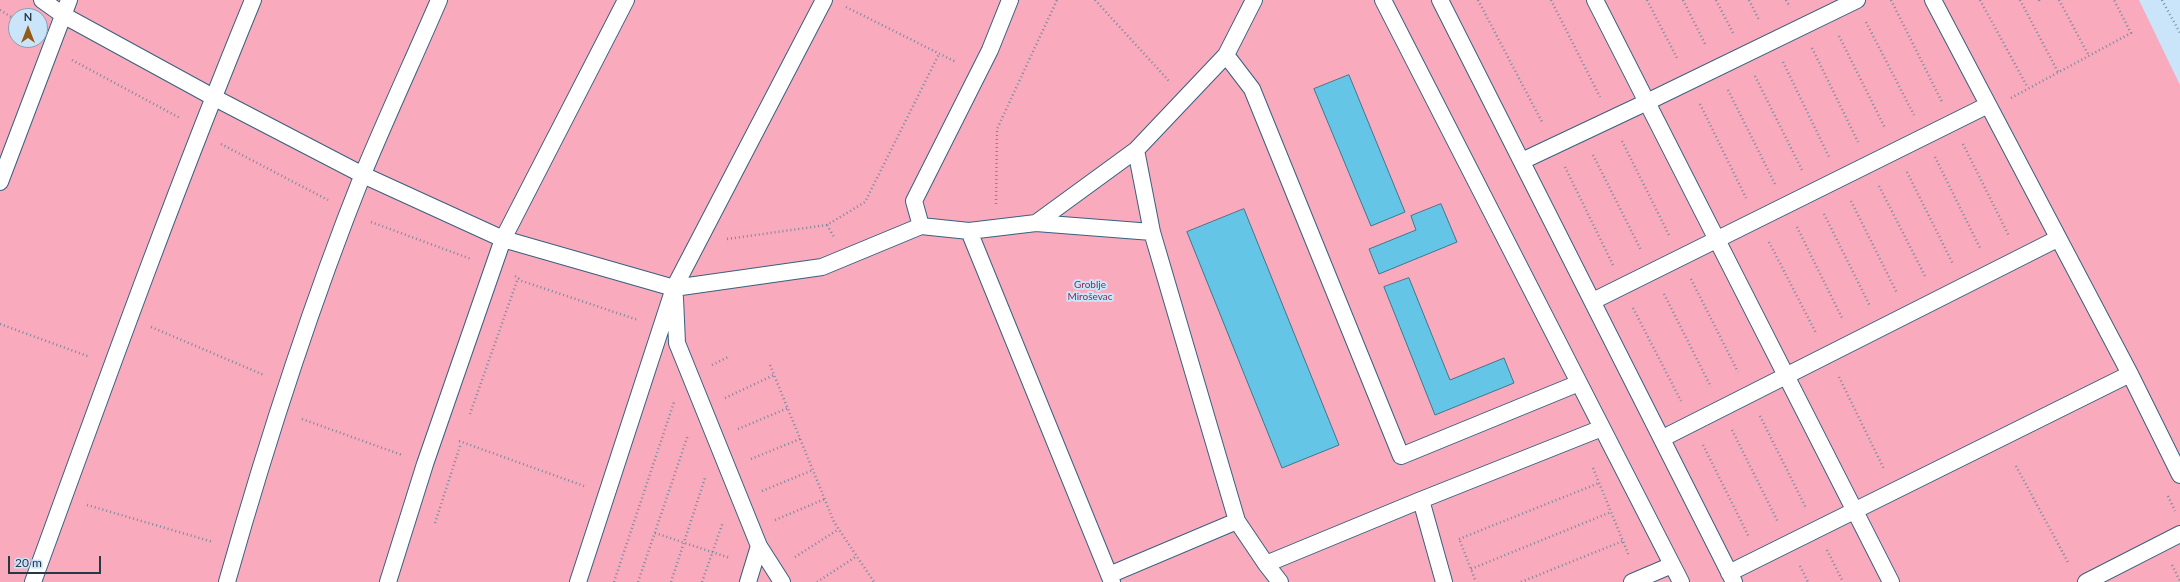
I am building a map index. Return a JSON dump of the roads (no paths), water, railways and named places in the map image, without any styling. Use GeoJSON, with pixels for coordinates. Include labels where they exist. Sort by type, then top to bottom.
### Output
{"type":"FeatureCollection","features":[{"type":"Feature","properties":{"kind":"lane"},"geometry":{"type":"LineString","coordinates":[[42,0],[63,15],[213,97],[363,175],[503,239],[674,288],[822,267],[921,226],[969,231],[1036,223],[1152,232]]}},
{"type":"Feature","properties":{"kind":"lane"},"geometry":{"type":"LineString","coordinates":[[0,182],[69,0]]}},
{"type":"Feature","properties":{"kind":"lane"},"geometry":{"type":"LineString","coordinates":[[33,582],[129,317],[213,97],[253,0]]}},
{"type":"Feature","properties":{"kind":"lane"},"geometry":{"type":"LineString","coordinates":[[227,582],[286,385],[363,175],[439,0]]}},
{"type":"Feature","properties":{"kind":"lane"},"geometry":{"type":"LineString","coordinates":[[388,582],[425,464],[503,239],[626,0]]}},
{"type":"Feature","properties":{"kind":"lane"},"geometry":{"type":"LineString","coordinates":[[578,582],[674,288],[824,0]]}},
{"type":"Feature","properties":{"kind":"lane"},"geometry":{"type":"LineString","coordinates":[[921,226],[914,201],[978,73],[1010,0]]}},
{"type":"Feature","properties":{"kind":"lane"},"geometry":{"type":"LineString","coordinates":[[1036,223],[1136,150],[1226,55],[1254,0]]}},
{"type":"Feature","properties":{"kind":"lane"},"geometry":{"type":"LineString","coordinates":[[1383,0],[1680,582]]}},
{"type":"Feature","properties":{"kind":"lane"},"geometry":{"type":"LineString","coordinates":[[1440,0],[1732,577],[1788,544],[2130,374]]}},
{"type":"Feature","properties":{"kind":"lane"},"geometry":{"type":"LineString","coordinates":[[1595,0],[1716,239],[1788,376],[1891,582]]}},
{"type":"Feature","properties":{"kind":"lane"},"geometry":{"type":"LineString","coordinates":[[1522,161],[1857,0]]}},
{"type":"Feature","properties":{"kind":"lane"},"geometry":{"type":"LineString","coordinates":[[1933,0],[2057,239],[2130,374],[2180,475]]}},
{"type":"Feature","properties":{"kind":"lane"},"geometry":{"type":"LineString","coordinates":[[1226,55],[1252,89],[1401,456],[1579,383]]}},
{"type":"Feature","properties":{"kind":"lane"},"geometry":{"type":"LineString","coordinates":[[1593,301],[1988,105]]}},
{"type":"Feature","properties":{"kind":"lane"},"geometry":{"type":"LineString","coordinates":[[1136,150],[1152,232],[1237,521],[1280,582]]}},
{"type":"Feature","properties":{"kind":"lane"},"geometry":{"type":"LineString","coordinates":[[969,231],[1110,579],[1237,521]]}},
{"type":"Feature","properties":{"kind":"lane"},"geometry":{"type":"LineString","coordinates":[[1663,438],[2057,239]]}},
{"type":"Feature","properties":{"kind":"lane"},"geometry":{"type":"LineString","coordinates":[[674,288],[677,343],[759,546],[779,576]]}},
{"type":"Feature","properties":{"kind":"lane"},"geometry":{"type":"LineString","coordinates":[[1266,564],[1602,428]]}},
{"type":"Feature","properties":{"kind":"lane"},"geometry":{"type":"LineString","coordinates":[[1421,500],[1444,582]]}},
{"type":"Feature","properties":{"kind":"lane"},"geometry":{"type":"LineString","coordinates":[[2086,582],[2180,534]]}},
{"type":"Feature","properties":{"kind":"lane"},"geometry":{"type":"LineString","coordinates":[[748,582],[759,546]]}},
{"type":"Feature","properties":{"kind":"lane"},"geometry":{"type":"LineString","coordinates":[[1636,581],[1672,565]]}},
{"type":"Feature","properties":{"kind":"park label","name":"Groblje Miroševac"},"geometry":{"type":"Point","coordinates":[1090,290]}}]}
